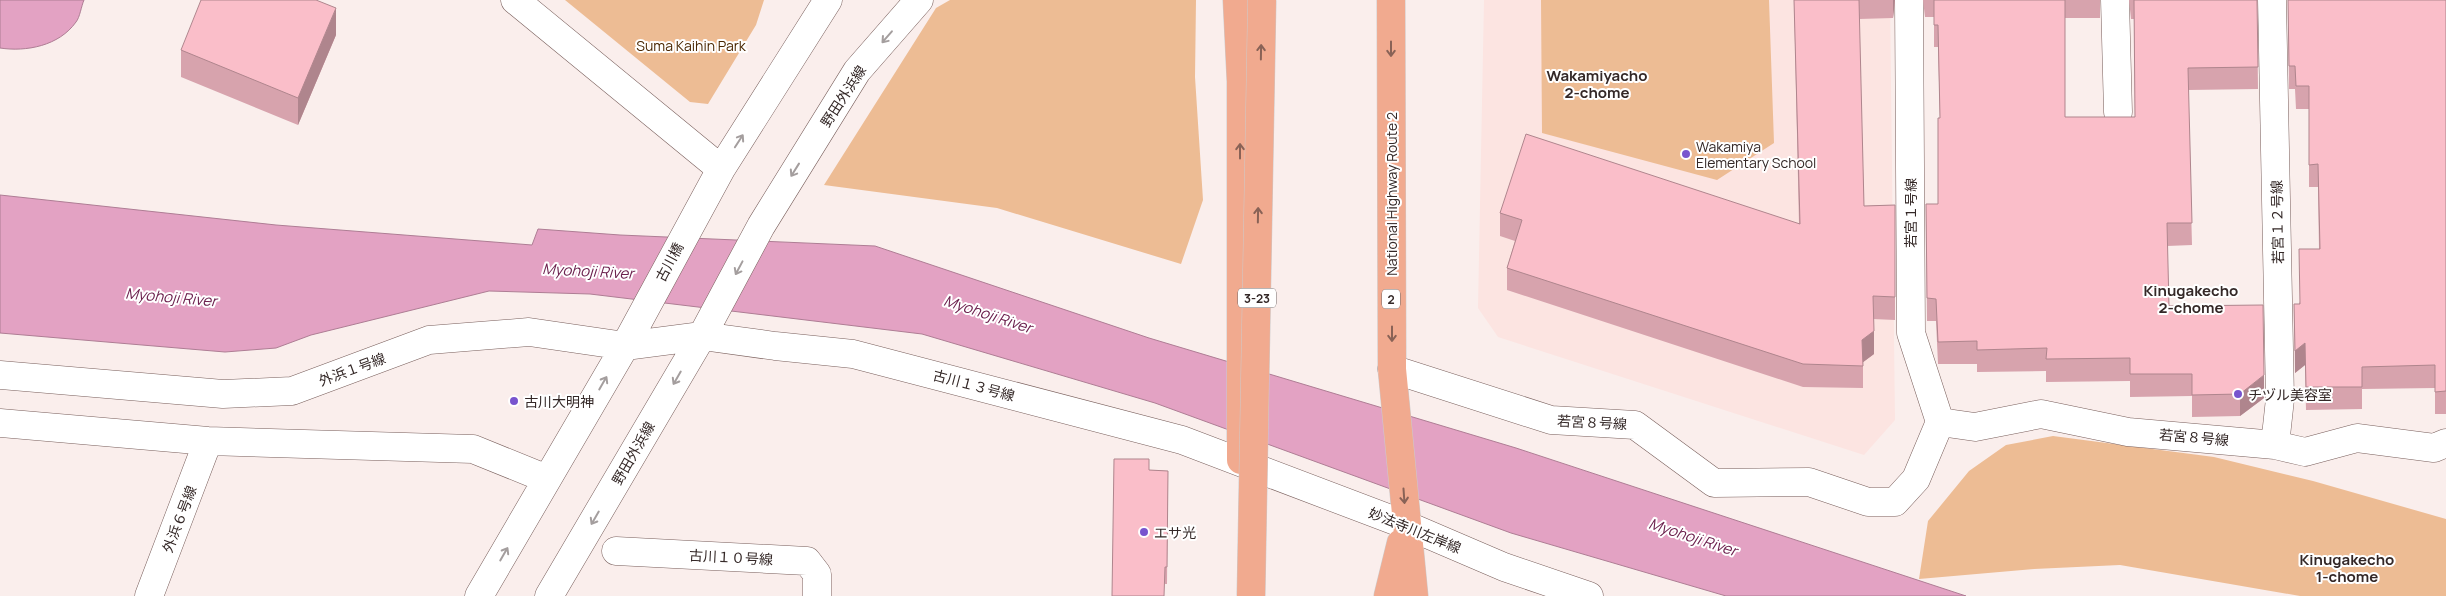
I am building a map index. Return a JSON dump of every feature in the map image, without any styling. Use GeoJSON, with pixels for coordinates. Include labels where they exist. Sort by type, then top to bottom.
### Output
{"type":"FeatureCollection","features":[{"type":"Feature","properties":{"kind":"highway"},"geometry":{"type":"LineString","coordinates":[[1237,0],[1241,81],[1239,596]]}},
{"type":"Feature","properties":{"kind":"highway","name":"3-23"},"geometry":{"type":"LineString","coordinates":[[1251,596],[1262,0]]}},
{"type":"Feature","properties":{"kind":"highway","name":"National Highway Route 2"},"geometry":{"type":"LineString","coordinates":[[1392,0],[1392,369],[1414,596]]}},
{"type":"Feature","properties":{"kind":"highway"},"geometry":{"type":"LineString","coordinates":[[1388,596],[1406,525]]}},
{"type":"Feature","properties":{"kind":"street"},"geometry":{"type":"LineString","coordinates":[[515,0],[721,168],[828,0]]}},
{"type":"Feature","properties":{"kind":"street","name":"野田外浜線"},"geometry":{"type":"LineString","coordinates":[[549,596],[717,310],[760,226],[857,71],[919,0]]}},
{"type":"Feature","properties":{"kind":"street","name":"若宮１号線"},"geometry":{"type":"LineString","coordinates":[[1909,0],[1911,333],[1940,422]]}},
{"type":"Feature","properties":{"kind":"street"},"geometry":{"type":"LineString","coordinates":[[2115,0],[2118,112]]}},
{"type":"Feature","properties":{"kind":"street","name":"若宮１２号線"},"geometry":{"type":"LineString","coordinates":[[2272,0],[2280,398],[2275,444]]}},
{"type":"Feature","properties":{"kind":"street","name":"古川橋"},"geometry":{"type":"LineString","coordinates":[[625,346],[721,168]]}},
{"type":"Feature","properties":{"kind":"street","name":"外浜１号線"},"geometry":{"type":"LineString","coordinates":[[0,375],[223,394],[282,392],[292,391],[429,340],[529,332],[625,346],[702,336]]}},
{"type":"Feature","properties":{"kind":"street","name":"古川１３号線"},"geometry":{"type":"LineString","coordinates":[[702,336],[853,354],[1182,440],[1241,462]]}},
{"type":"Feature","properties":{"kind":"street"},"geometry":{"type":"LineString","coordinates":[[479,596],[625,346]]}},
{"type":"Feature","properties":{"kind":"street","name":"若宮８号線"},"geometry":{"type":"LineString","coordinates":[[1392,369],[1551,420],[1635,425],[1714,483],[1809,482],[1868,502],[1895,502],[1916,479],[1940,422],[1976,427],[2041,414],[2128,432],[2275,444],[2305,452],[2357,438],[2442,451]]}},
{"type":"Feature","properties":{"kind":"street"},"geometry":{"type":"LineString","coordinates":[[0,423],[208,441],[473,449],[547,478]]}},
{"type":"Feature","properties":{"kind":"street","name":"外浜６号線"},"geometry":{"type":"LineString","coordinates":[[149,596],[208,441]]}},
{"type":"Feature","properties":{"kind":"street","name":"妙法寺川左岸線"},"geometry":{"type":"LineString","coordinates":[[1241,462],[1406,525],[1504,567],[1589,596]]}},
{"type":"Feature","properties":{"kind":"street","name":"古川１０号線"},"geometry":{"type":"LineString","coordinates":[[616,551],[807,561],[817,574],[817,596]]}},
{"type":"Feature","properties":{"kind":"shaded area","name":"Wakamiya Elementary School"},"geometry":{"type":"Polygon","coordinates":[[[1484,0],[1890,0],[1895,420],[1864,455],[1498,337],[1478,308],[1484,0]]]}},
{"type":"Feature","properties":{"kind":"green space","name":"Suma Kaihin Park"},"geometry":{"type":"Polygon","coordinates":[[[565,0],[764,0],[756,25],[708,104],[690,102],[565,0]]]}},
{"type":"Feature","properties":{"kind":"green space"},"geometry":{"type":"Polygon","coordinates":[[[950,0],[1196,0],[1195,77],[1203,200],[1181,264],[997,208],[824,185],[936,8],[950,0]]]}},
{"type":"Feature","properties":{"kind":"green space"},"geometry":{"type":"Polygon","coordinates":[[[1541,0],[1769,0],[1774,143],[1717,180],[1542,133],[1541,0]]]}},
{"type":"Feature","properties":{"kind":"green space"},"geometry":{"type":"Polygon","coordinates":[[[2053,436],[2214,457],[2313,481],[2446,519],[2446,596],[2300,596],[2120,565],[2034,569],[1919,579],[1928,521],[1969,471],[2006,445],[2053,436]]]}},
{"type":"Feature","properties":{"kind":"water"},"geometry":{"type":"Polygon","coordinates":[[[0,0],[84,0],[77,20],[61,37],[41,46],[10,49],[0,48],[0,0]]]}},
{"type":"Feature","properties":{"kind":"water","name":"Myohoji River"},"geometry":{"type":"Polygon","coordinates":[[[0,195],[276,225],[532,245],[538,229],[620,235],[875,246],[1149,338],[1516,448],[1966,596],[1726,596],[1511,533],[1155,403],[922,334],[590,294],[489,291],[311,335],[276,348],[225,352],[0,333],[0,195]]]}},
{"type":"Feature","properties":{"kind":"building"},"geometry":{"type":"Polygon","coordinates":[[[201,0],[316,0],[336,8],[298,98],[181,50],[201,0]]]}},
{"type":"Feature","properties":{"kind":"building"},"geometry":{"type":"Polygon","coordinates":[[[1794,0],[1859,0],[1864,206],[1895,205],[1895,297],[1873,296],[1874,331],[1862,340],[1863,366],[1803,364],[1507,268],[1522,220],[1500,213],[1526,134],[1800,224],[1794,0]]]}},
{"type":"Feature","properties":{"kind":"building"},"geometry":{"type":"Polygon","coordinates":[[[1934,0],[2065,0],[2065,117],[2135,117],[2134,0],[2257,0],[2258,67],[2188,68],[2192,223],[2167,223],[2169,306],[2263,305],[2264,375],[2240,394],[2192,395],[2192,374],[2130,374],[2130,358],[2046,359],[2047,348],[1977,350],[1977,341],[1938,342],[1936,299],[1927,298],[1926,204],[1938,204],[1938,118],[1940,118],[1938,25],[1934,25],[1934,0]]]}},
{"type":"Feature","properties":{"kind":"building"},"geometry":{"type":"Polygon","coordinates":[[[2288,0],[2446,0],[2446,391],[2435,392],[2435,365],[2362,367],[2362,387],[2306,387],[2305,343],[2295,351],[2294,304],[2300,304],[2299,249],[2320,249],[2318,164],[2309,165],[2309,86],[2296,86],[2295,66],[2289,66],[2288,0]]]}},
{"type":"Feature","properties":{"kind":"building"},"geometry":{"type":"Polygon","coordinates":[[[1114,459],[1149,459],[1149,470],[1168,471],[1167,567],[1165,567],[1164,596],[1112,596],[1114,459]]]}},
{"type":"Feature","properties":{"kind":"place","name":"Wakamiya Elementary School"},"geometry":{"type":"Point","coordinates":[1686,154]}},
{"type":"Feature","properties":{"kind":"place","name":"チヅル美容室"},"geometry":{"type":"Point","coordinates":[2238,394]}},
{"type":"Feature","properties":{"kind":"place","name":"古川大明神"},"geometry":{"type":"Point","coordinates":[514,401]}},
{"type":"Feature","properties":{"kind":"place","name":"エサ光"},"geometry":{"type":"Point","coordinates":[1144,532]}},
{"type":"Feature","properties":{"kind":"district","name":"Wakamiyacho 2-chome"},"geometry":{"type":"Point","coordinates":[1597,84]}},
{"type":"Feature","properties":{"kind":"district","name":"Kinugakecho 2-chome"},"geometry":{"type":"Point","coordinates":[2191,298]}},
{"type":"Feature","properties":{"kind":"district","name":"Kinugakecho 1-chome"},"geometry":{"type":"Point","coordinates":[2347,568]}}]}
